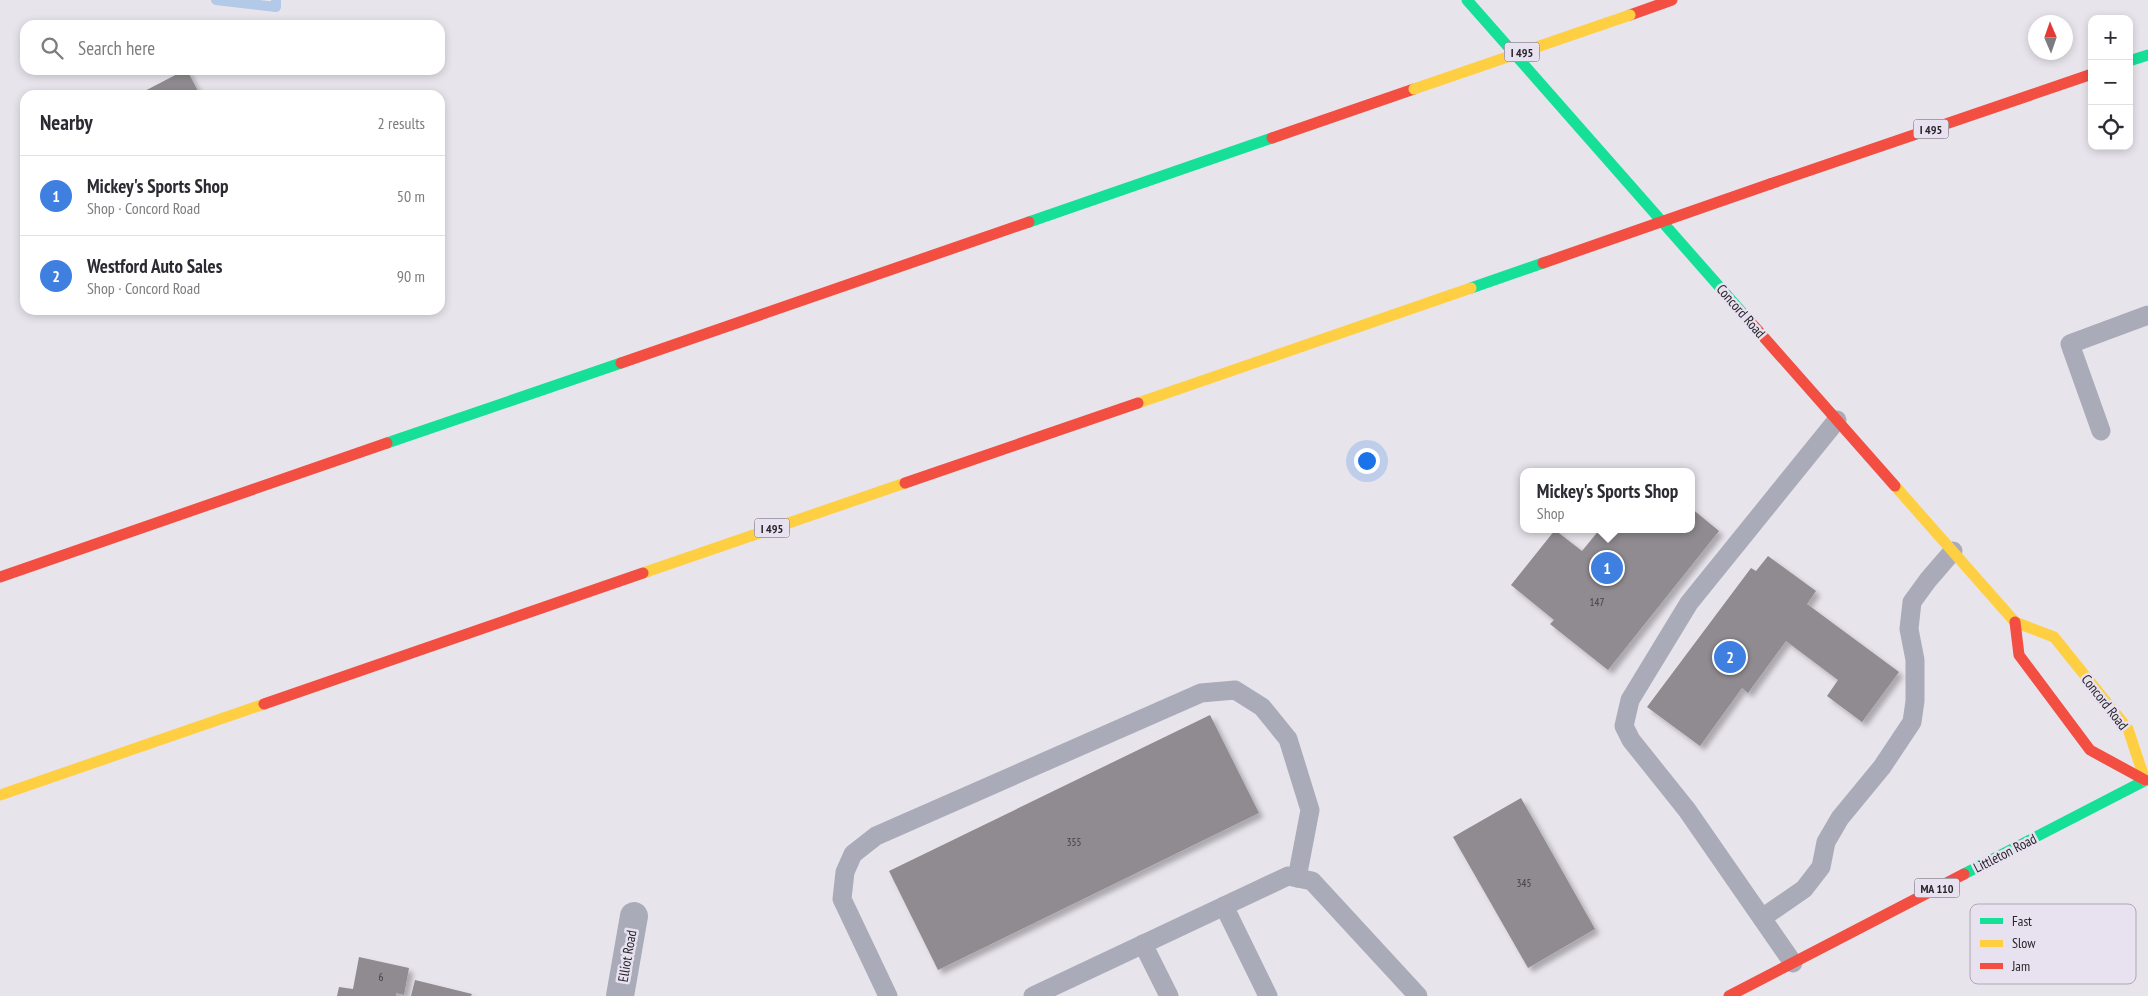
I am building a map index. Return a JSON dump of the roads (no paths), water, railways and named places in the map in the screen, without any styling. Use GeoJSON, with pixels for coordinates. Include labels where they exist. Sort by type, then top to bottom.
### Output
{"type":"FeatureCollection","features":[{"type":"Feature","properties":{"kind":"main road","name":"Concord Road"},"geometry":{"type":"LineString","coordinates":[[1467,0],[2014,622],[2054,637],[2128,729],[2147,781]]}},
{"type":"Feature","properties":{"kind":"main road","name":"I 495"},"geometry":{"type":"LineString","coordinates":[[0,576],[1672,0]]}},
{"type":"Feature","properties":{"kind":"main road"},"geometry":{"type":"LineString","coordinates":[[2132,60],[2148,55]]}},
{"type":"Feature","properties":{"kind":"main road","name":"I 495"},"geometry":{"type":"LineString","coordinates":[[0,795],[2088,75]]}},
{"type":"Feature","properties":{"kind":"main road"},"geometry":{"type":"LineString","coordinates":[[2014,622],[2019,655],[2090,750],[2147,781]]}},
{"type":"Feature","properties":{"kind":"main road","name":"Littleton Road"},"geometry":{"type":"LineString","coordinates":[[1729,996],[2147,781]]}},
{"type":"Feature","properties":{"kind":"street","name":"Elliot Road"},"geometry":{"type":"LineString","coordinates":[[620,996],[634,916]]}},
{"type":"Feature","properties":{"kind":"lane"},"geometry":{"type":"LineString","coordinates":[[2101,431],[2070,344],[2148,315]]}},
{"type":"Feature","properties":{"kind":"lane"},"geometry":{"type":"LineString","coordinates":[[1793,963],[1687,810],[1631,740],[1624,726],[1630,700],[1690,603],[1837,420]]}},
{"type":"Feature","properties":{"kind":"lane"},"geometry":{"type":"LineString","coordinates":[[1762,918],[1804,889],[1821,867],[1826,842],[1840,818],[1882,767],[1912,722],[1915,685],[1915,660],[1909,629],[1912,602],[1952,551]]}},
{"type":"Feature","properties":{"kind":"lane"},"geometry":{"type":"LineString","coordinates":[[888,996],[842,899],[845,872],[853,854],[876,836],[1201,693],[1235,690],[1262,707],[1288,739],[1310,810],[1297,878]]}},
{"type":"Feature","properties":{"kind":"lane"},"geometry":{"type":"LineString","coordinates":[[1033,996],[1067,989],[1143,944],[1288,876],[1312,881],[1418,996]]}},
{"type":"Feature","properties":{"kind":"lane"},"geometry":{"type":"LineString","coordinates":[[1224,906],[1268,996]]}},
{"type":"Feature","properties":{"kind":"lane"},"geometry":{"type":"LineString","coordinates":[[1143,944],[1169,996]]}},
{"type":"Feature","properties":{"kind":"waterway"},"geometry":{"type":"LineString","coordinates":[[216,0],[276,7],[276,0]]}},
{"type":"Feature","properties":{"kind":"place","name":"Mickey's Sports Shop"},"geometry":{"type":"Point","coordinates":[1607,568]}},
{"type":"Feature","properties":{"kind":"place","name":"Westford Auto Sales"},"geometry":{"type":"Point","coordinates":[1730,657]}}]}
